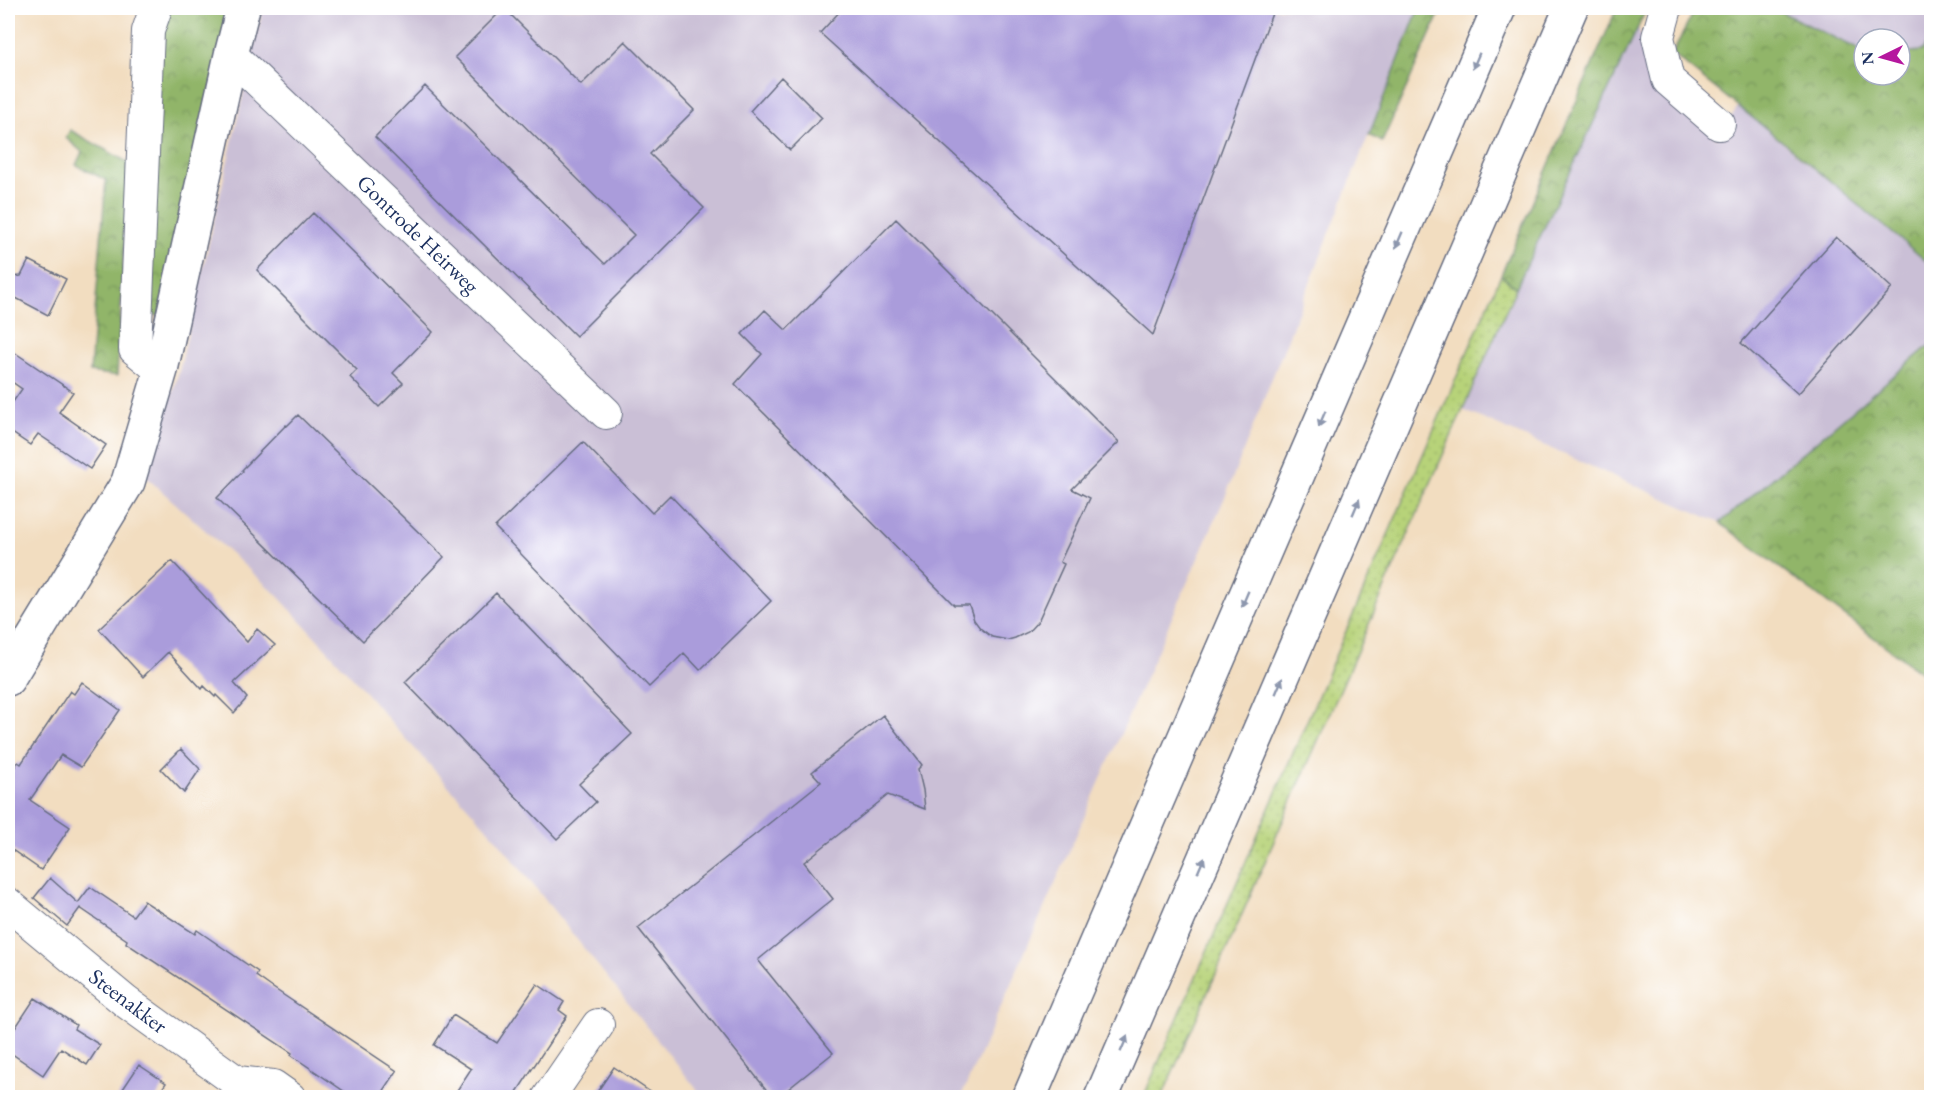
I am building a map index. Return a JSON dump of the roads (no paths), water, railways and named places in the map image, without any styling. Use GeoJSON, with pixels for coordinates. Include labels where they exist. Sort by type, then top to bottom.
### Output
{"type":"FeatureCollection","features":[{"type":"Feature","properties":{"kind":"main road"},"geometry":{"type":"LineString","coordinates":[[8,679],[128,482],[161,370],[243,8]]}},
{"type":"Feature","properties":{"kind":"main road"},"geometry":{"type":"LineString","coordinates":[[1029,1098],[1499,8]]}},
{"type":"Feature","properties":{"kind":"main road"},"geometry":{"type":"LineString","coordinates":[[1101,1098],[1571,8]]}},
{"type":"Feature","properties":{"kind":"street"},"geometry":{"type":"LineString","coordinates":[[156,8],[148,31],[135,349],[161,370]]}},
{"type":"Feature","properties":{"kind":"street"},"geometry":{"type":"LineString","coordinates":[[1666,8],[1658,38],[1668,80],[1719,124]]}},
{"type":"Feature","properties":{"kind":"street","name":"Gontrode Heirweg"},"geometry":{"type":"LineString","coordinates":[[231,55],[606,413]]}},
{"type":"Feature","properties":{"kind":"street","name":"Steenakker"},"geometry":{"type":"LineString","coordinates":[[8,904],[232,1090]]}},
{"type":"Feature","properties":{"kind":"street"},"geometry":{"type":"LineString","coordinates":[[548,1098],[598,1024]]}},
{"type":"Feature","properties":{"kind":"street"},"geometry":{"type":"LineString","coordinates":[[232,1090],[273,1086],[290,1098]]}}]}
